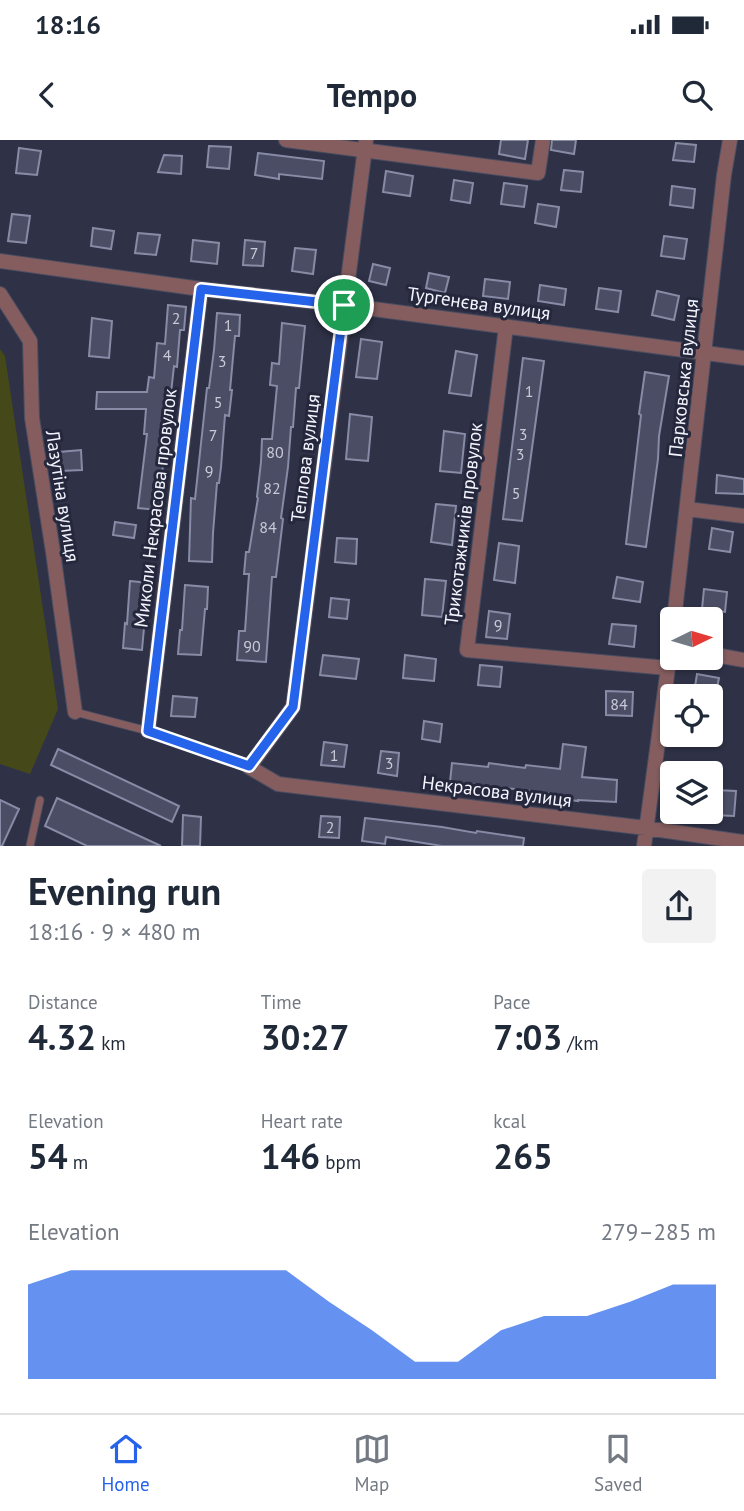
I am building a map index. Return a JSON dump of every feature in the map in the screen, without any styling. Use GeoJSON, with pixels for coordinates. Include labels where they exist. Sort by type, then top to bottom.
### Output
{"type":"FeatureCollection","features":[{"type":"Feature","properties":{"kind":"street"},"geometry":{"type":"LineString","coordinates":[[286,140],[365,145],[538,173],[543,140]]}},
{"type":"Feature","properties":{"kind":"street","name":"Парковська вулиця"},"geometry":{"type":"LineString","coordinates":[[676,607],[730,140]]}},
{"type":"Feature","properties":{"kind":"street","name":"Теплова вулиця"},"geometry":{"type":"LineString","coordinates":[[249,766],[293,707],[365,145]]}},
{"type":"Feature","properties":{"kind":"street","name":"Тургенєва вулиця"},"geometry":{"type":"LineString","coordinates":[[0,261],[744,358]]}},
{"type":"Feature","properties":{"kind":"street","name":"Миколи Некрасова провулок"},"geometry":{"type":"LineString","coordinates":[[148,731],[201,289]]}},
{"type":"Feature","properties":{"kind":"street","name":"Лазутіна вулиця"},"geometry":{"type":"LineString","coordinates":[[0,294],[30,341],[32,418],[75,712]]}},
{"type":"Feature","properties":{"kind":"street","name":"Трикотажників провулок"},"geometry":{"type":"LineString","coordinates":[[506,326],[467,650],[660,667]]}},
{"type":"Feature","properties":{"kind":"street"},"geometry":{"type":"LineString","coordinates":[[687,509],[744,516]]}},
{"type":"Feature","properties":{"kind":"street"},"geometry":{"type":"LineString","coordinates":[[723,656],[744,660]]}},
{"type":"Feature","properties":{"kind":"street"},"geometry":{"type":"LineString","coordinates":[[644,846],[668,670]]}},
{"type":"Feature","properties":{"kind":"street","name":"Некрасова вулиця"},"geometry":{"type":"LineString","coordinates":[[249,766],[278,783],[744,842]]}},
{"type":"Feature","properties":{"kind":"lane"},"geometry":{"type":"LineString","coordinates":[[75,712],[148,731],[249,766]]}},
{"type":"Feature","properties":{"kind":"lane"},"geometry":{"type":"LineString","coordinates":[[30,846],[40,800]]}},
{"type":"Feature","properties":{"kind":"green space"},"geometry":{"type":"Polygon","coordinates":[[[0,349],[5,356],[58,709],[30,774],[0,764],[0,349]]]}},
{"type":"Feature","properties":{"kind":"building"},"geometry":{"type":"Polygon","coordinates":[[[501,140],[528,140],[525,159],[499,154],[501,140]]]}},
{"type":"Feature","properties":{"kind":"building"},"geometry":{"type":"Polygon","coordinates":[[[552,140],[576,140],[574,154],[551,150],[552,140]]]}},
{"type":"Feature","properties":{"kind":"building"},"geometry":{"type":"Polygon","coordinates":[[[676,143],[696,145],[694,162],[673,160],[676,143]]]}},
{"type":"Feature","properties":{"kind":"building"},"geometry":{"type":"Polygon","coordinates":[[[209,146],[231,147],[229,169],[207,167],[209,146]]]}},
{"type":"Feature","properties":{"kind":"building"},"geometry":{"type":"Polygon","coordinates":[[[19,148],[41,151],[37,175],[16,173],[19,148]]]}},
{"type":"Feature","properties":{"kind":"building"},"geometry":{"type":"Polygon","coordinates":[[[258,153],[324,161],[322,179],[279,174],[279,179],[255,175],[258,153]]]}},
{"type":"Feature","properties":{"kind":"building"},"geometry":{"type":"Polygon","coordinates":[[[164,155],[182,156],[181,174],[158,172],[164,155]]]}},
{"type":"Feature","properties":{"kind":"building"},"geometry":{"type":"Polygon","coordinates":[[[564,170],[583,172],[581,192],[561,190],[564,170]]]}},
{"type":"Feature","properties":{"kind":"building"},"geometry":{"type":"Polygon","coordinates":[[[386,171],[413,176],[410,196],[383,192],[386,171]]]}},
{"type":"Feature","properties":{"kind":"building"},"geometry":{"type":"Polygon","coordinates":[[[454,180],[473,183],[470,203],[451,200],[454,180]]]}},
{"type":"Feature","properties":{"kind":"building"},"geometry":{"type":"Polygon","coordinates":[[[504,183],[527,186],[524,207],[501,204],[504,183]]]}},
{"type":"Feature","properties":{"kind":"building"},"geometry":{"type":"Polygon","coordinates":[[[672,186],[695,189],[693,208],[670,205],[672,186]]]}},
{"type":"Feature","properties":{"kind":"building"},"geometry":{"type":"Polygon","coordinates":[[[538,204],[559,207],[556,227],[535,223],[538,204]]]}},
{"type":"Feature","properties":{"kind":"building"},"geometry":{"type":"Polygon","coordinates":[[[12,214],[30,216],[26,243],[8,241],[12,214]]]}},
{"type":"Feature","properties":{"kind":"building"},"geometry":{"type":"Polygon","coordinates":[[[93,228],[114,231],[111,249],[91,246],[93,228]]]}},
{"type":"Feature","properties":{"kind":"building"},"geometry":{"type":"Polygon","coordinates":[[[138,233],[160,235],[156,255],[135,253],[138,233]]]}},
{"type":"Feature","properties":{"kind":"building"},"geometry":{"type":"Polygon","coordinates":[[[664,236],[687,239],[684,259],[661,256],[664,236]]]}},
{"type":"Feature","properties":{"kind":"building"},"geometry":{"type":"Polygon","coordinates":[[[193,240],[219,243],[217,264],[191,261],[193,240]]]}},
{"type":"Feature","properties":{"kind":"building"},"geometry":{"type":"Polygon","coordinates":[[[245,240],[265,242],[263,266],[243,265],[245,240]]]}},
{"type":"Feature","properties":{"kind":"building"},"geometry":{"type":"Polygon","coordinates":[[[295,248],[316,250],[313,274],[292,271],[295,248]]]}},
{"type":"Feature","properties":{"kind":"building"},"geometry":{"type":"Polygon","coordinates":[[[373,264],[390,268],[386,285],[369,281],[373,264]]]}},
{"type":"Feature","properties":{"kind":"building"},"geometry":{"type":"Polygon","coordinates":[[[429,273],[449,277],[445,293],[426,288],[429,273]]]}},
{"type":"Feature","properties":{"kind":"building"},"geometry":{"type":"Polygon","coordinates":[[[485,279],[510,282],[508,299],[483,296],[485,279]]]}},
{"type":"Feature","properties":{"kind":"building"},"geometry":{"type":"Polygon","coordinates":[[[540,285],[566,289],[564,305],[538,301],[540,285]]]}},
{"type":"Feature","properties":{"kind":"building"},"geometry":{"type":"Polygon","coordinates":[[[599,288],[621,291],[618,312],[596,309],[599,288]]]}},
{"type":"Feature","properties":{"kind":"building"},"geometry":{"type":"Polygon","coordinates":[[[657,291],[679,296],[674,320],[652,315],[657,291]]]}},
{"type":"Feature","properties":{"kind":"building"},"geometry":{"type":"Polygon","coordinates":[[[168,305],[186,307],[184,330],[180,330],[177,367],[174,366],[158,510],[138,508],[147,434],[144,434],[146,409],[96,409],[97,392],[147,392],[149,377],[154,378],[157,343],[165,344],[168,305]]]}},
{"type":"Feature","properties":{"kind":"building"},"geometry":{"type":"Polygon","coordinates":[[[217,313],[240,315],[239,336],[235,336],[229,416],[225,415],[212,562],[189,561],[191,498],[195,499],[217,313]]]}},
{"type":"Feature","properties":{"kind":"building"},"geometry":{"type":"Polygon","coordinates":[[[92,318],[112,321],[109,358],[89,356],[92,318]]]}},
{"type":"Feature","properties":{"kind":"building"},"geometry":{"type":"Polygon","coordinates":[[[282,323],[305,326],[299,388],[296,388],[291,427],[276,577],[272,577],[266,662],[237,660],[239,631],[245,631],[249,574],[244,574],[258,498],[262,439],[272,439],[277,386],[270,385],[272,363],[279,364],[282,323]]]}},
{"type":"Feature","properties":{"kind":"building"},"geometry":{"type":"Polygon","coordinates":[[[361,339],[382,342],[377,379],[356,377],[361,339]]]}},
{"type":"Feature","properties":{"kind":"building"},"geometry":{"type":"Polygon","coordinates":[[[456,351],[477,355],[471,396],[449,393],[456,351]]]}},
{"type":"Feature","properties":{"kind":"building"},"geometry":{"type":"Polygon","coordinates":[[[523,358],[544,361],[522,521],[503,519],[523,358]]]}},
{"type":"Feature","properties":{"kind":"building"},"geometry":{"type":"Polygon","coordinates":[[[645,372],[669,376],[646,547],[626,544],[645,372]]]}},
{"type":"Feature","properties":{"kind":"building"},"geometry":{"type":"Polygon","coordinates":[[[350,414],[372,417],[368,461],[346,459],[350,414]]]}},
{"type":"Feature","properties":{"kind":"building"},"geometry":{"type":"Polygon","coordinates":[[[444,431],[465,434],[461,473],[440,471],[444,431]]]}},
{"type":"Feature","properties":{"kind":"building"},"geometry":{"type":"Polygon","coordinates":[[[81,450],[82,470],[60,471],[59,452],[81,450]]]}},
{"type":"Feature","properties":{"kind":"building"},"geometry":{"type":"Polygon","coordinates":[[[717,475],[744,479],[744,494],[716,493],[717,475]]]}},
{"type":"Feature","properties":{"kind":"building"},"geometry":{"type":"Polygon","coordinates":[[[436,504],[456,506],[452,545],[431,542],[436,504]]]}},
{"type":"Feature","properties":{"kind":"building"},"geometry":{"type":"Polygon","coordinates":[[[115,522],[136,525],[134,538],[113,535],[115,522]]]}},
{"type":"Feature","properties":{"kind":"building"},"geometry":{"type":"Polygon","coordinates":[[[712,528],[733,532],[730,552],[709,549],[712,528]]]}},
{"type":"Feature","properties":{"kind":"building"},"geometry":{"type":"Polygon","coordinates":[[[337,538],[357,539],[356,564],[335,562],[337,538]]]}},
{"type":"Feature","properties":{"kind":"building"},"geometry":{"type":"Polygon","coordinates":[[[499,543],[519,546],[515,583],[494,580],[499,543]]]}},
{"type":"Feature","properties":{"kind":"building"},"geometry":{"type":"Polygon","coordinates":[[[617,577],[643,582],[640,602],[613,598],[617,577]]]}},
{"type":"Feature","properties":{"kind":"building"},"geometry":{"type":"Polygon","coordinates":[[[425,579],[446,581],[442,617],[422,615],[425,579]]]}},
{"type":"Feature","properties":{"kind":"building"},"geometry":{"type":"Polygon","coordinates":[[[130,581],[150,583],[142,650],[123,648],[130,581]]]}},
{"type":"Feature","properties":{"kind":"building"},"geometry":{"type":"Polygon","coordinates":[[[185,585],[208,587],[201,655],[178,654],[185,585]]]}},
{"type":"Feature","properties":{"kind":"building"},"geometry":{"type":"Polygon","coordinates":[[[704,589],[727,592],[725,612],[723,607],[702,607],[704,589]]]}},
{"type":"Feature","properties":{"kind":"building"},"geometry":{"type":"Polygon","coordinates":[[[331,598],[349,600],[347,619],[329,617],[331,598]]]}},
{"type":"Feature","properties":{"kind":"building"},"geometry":{"type":"Polygon","coordinates":[[[489,611],[510,614],[507,639],[486,637],[489,611]]]}},
{"type":"Feature","properties":{"kind":"building"},"geometry":{"type":"Polygon","coordinates":[[[612,624],[636,626],[634,647],[609,644],[612,624]]]}},
{"type":"Feature","properties":{"kind":"building"},"geometry":{"type":"Polygon","coordinates":[[[323,655],[359,659],[356,679],[320,675],[323,655]]]}},
{"type":"Feature","properties":{"kind":"building"},"geometry":{"type":"Polygon","coordinates":[[[405,655],[436,659],[434,681],[403,678],[405,655]]]}},
{"type":"Feature","properties":{"kind":"building"},"geometry":{"type":"Polygon","coordinates":[[[480,665],[502,667],[500,687],[478,685],[480,665]]]}},
{"type":"Feature","properties":{"kind":"building"},"geometry":{"type":"Polygon","coordinates":[[[697,674],[719,678],[718,684],[695,684],[697,674]]]}},
{"type":"Feature","properties":{"kind":"building"},"geometry":{"type":"Polygon","coordinates":[[[606,691],[633,692],[632,716],[606,715],[606,691]]]}},
{"type":"Feature","properties":{"kind":"building"},"geometry":{"type":"Polygon","coordinates":[[[173,696],[197,698],[195,717],[171,716],[173,696]]]}},
{"type":"Feature","properties":{"kind":"building"},"geometry":{"type":"Polygon","coordinates":[[[424,721],[442,724],[440,742],[422,739],[424,721]]]}},
{"type":"Feature","properties":{"kind":"building"},"geometry":{"type":"Polygon","coordinates":[[[324,742],[347,745],[344,767],[321,765],[324,742]]]}},
{"type":"Feature","properties":{"kind":"building"},"geometry":{"type":"Polygon","coordinates":[[[563,744],[586,747],[582,777],[617,780],[616,802],[578,801],[555,798],[556,794],[450,782],[452,763],[488,767],[489,763],[525,768],[526,765],[560,769],[563,744]]]}},
{"type":"Feature","properties":{"kind":"building"},"geometry":{"type":"Polygon","coordinates":[[[58,749],[179,806],[172,822],[51,765],[58,749]]]}},
{"type":"Feature","properties":{"kind":"building"},"geometry":{"type":"Polygon","coordinates":[[[381,751],[399,753],[397,776],[378,773],[381,751]]]}},
{"type":"Feature","properties":{"kind":"building"},"geometry":{"type":"Polygon","coordinates":[[[723,790],[736,791],[734,816],[723,815],[723,790]]]}},
{"type":"Feature","properties":{"kind":"building"},"geometry":{"type":"Polygon","coordinates":[[[57,798],[161,846],[87,846],[45,826],[57,798]]]}},
{"type":"Feature","properties":{"kind":"building"},"geometry":{"type":"Polygon","coordinates":[[[0,800],[19,809],[2,846],[0,846],[0,800]]]}},
{"type":"Feature","properties":{"kind":"building"},"geometry":{"type":"Polygon","coordinates":[[[183,815],[201,817],[200,846],[182,846],[183,815]]]}},
{"type":"Feature","properties":{"kind":"building"},"geometry":{"type":"Polygon","coordinates":[[[321,816],[340,817],[339,838],[319,837],[321,816]]]}},
{"type":"Feature","properties":{"kind":"building"},"geometry":{"type":"Polygon","coordinates":[[[365,818],[524,838],[523,846],[442,846],[386,837],[385,844],[362,841],[365,818]]]}},
{"type":"Feature","properties":{"kind":"route"},"geometry":{"type":"LineString","coordinates":[[201,289],[344,305],[293,707],[249,766],[148,731],[201,289]]}}]}
